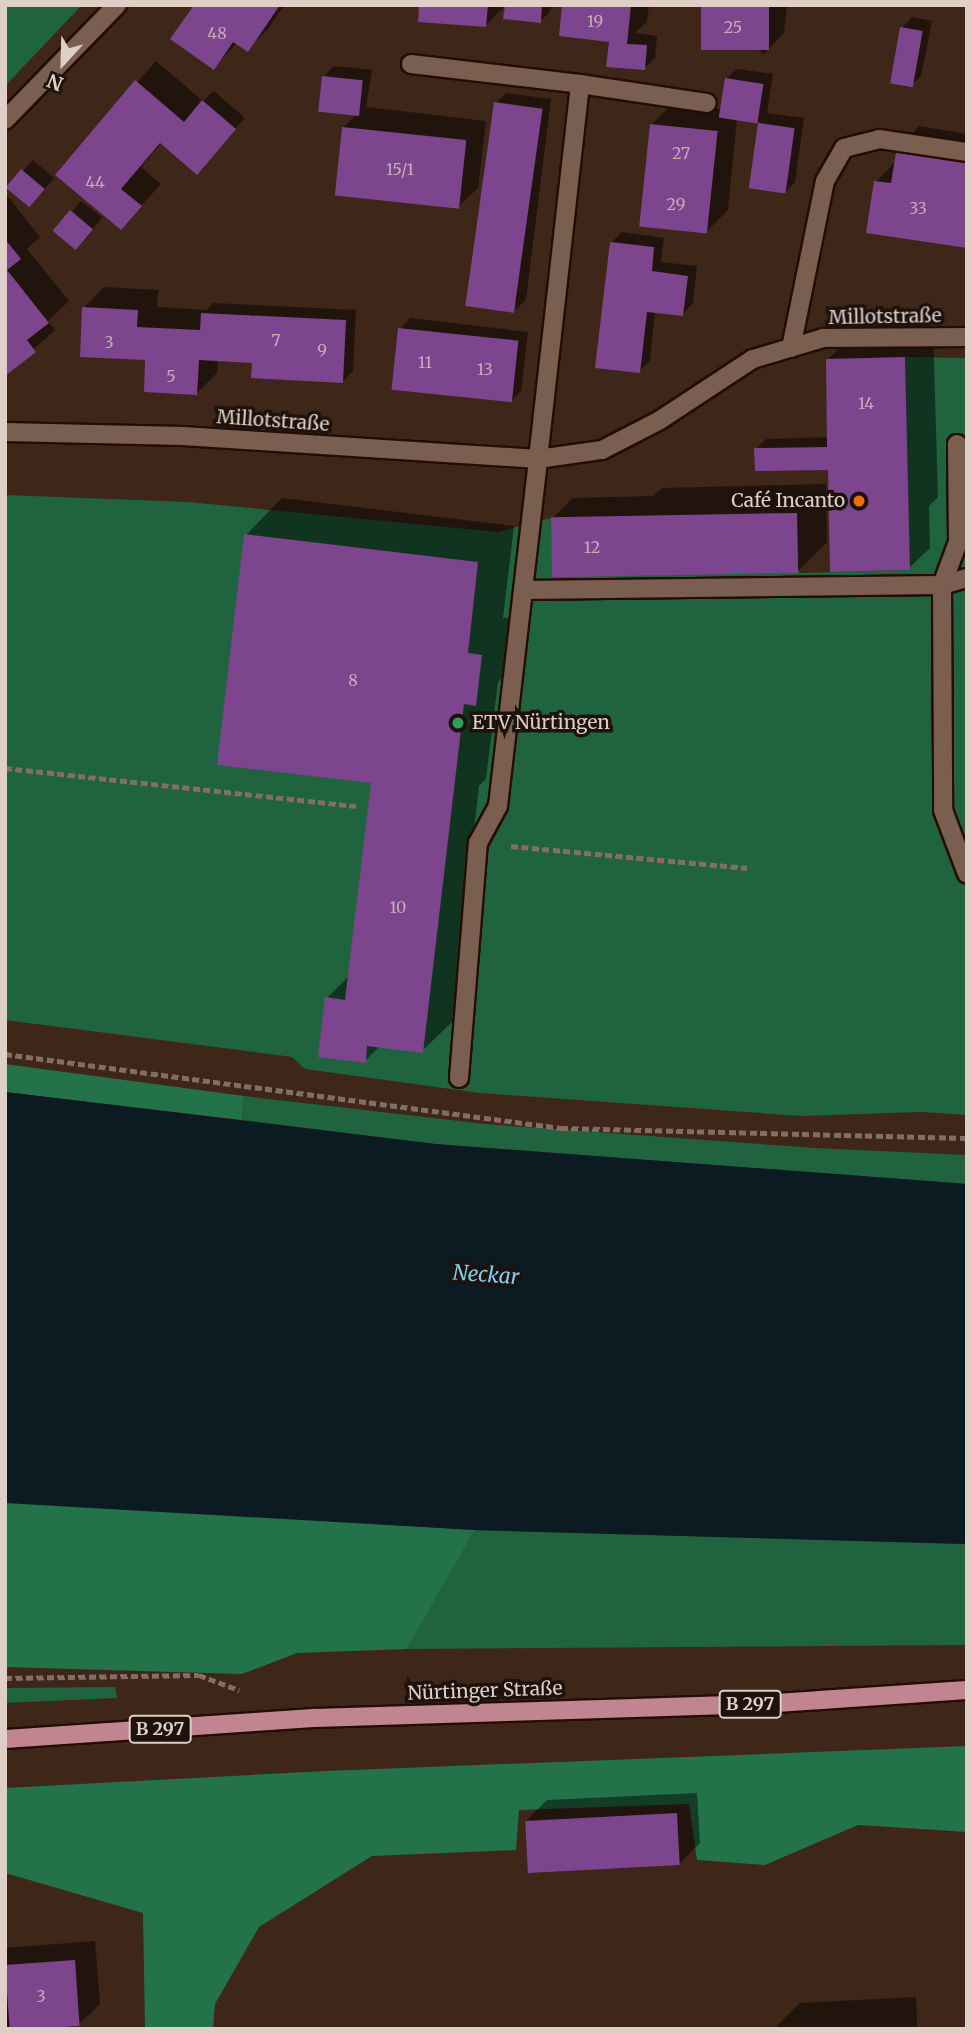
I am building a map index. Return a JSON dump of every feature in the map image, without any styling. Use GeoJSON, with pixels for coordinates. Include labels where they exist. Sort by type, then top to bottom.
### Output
{"type":"FeatureCollection","features":[{"type":"Feature","properties":{"kind":"main road","name":"Nürtinger Straße"},"geometry":{"type":"LineString","coordinates":[[5,1739],[315,1718],[762,1704],[967,1690]]}},
{"type":"Feature","properties":{"kind":"street"},"geometry":{"type":"LineString","coordinates":[[5,120],[117,5]]}},
{"type":"Feature","properties":{"kind":"street"},"geometry":{"type":"LineString","coordinates":[[411,64],[580,84],[707,103]]}},
{"type":"Feature","properties":{"kind":"street"},"geometry":{"type":"LineString","coordinates":[[459,1078],[478,843],[498,806],[580,84]]}},
{"type":"Feature","properties":{"kind":"street"},"geometry":{"type":"LineString","coordinates":[[790,348],[825,181],[844,148],[880,139],[967,152]]}},
{"type":"Feature","properties":{"kind":"street","name":"Millotstraße"},"geometry":{"type":"LineString","coordinates":[[5,432],[183,436],[538,459],[602,450],[660,420],[753,359],[823,338],[967,337]]}},
{"type":"Feature","properties":{"kind":"street"},"geometry":{"type":"LineString","coordinates":[[957,444],[958,542],[942,585],[943,810],[967,874]]}},
{"type":"Feature","properties":{"kind":"street"},"geometry":{"type":"LineString","coordinates":[[524,590],[942,585],[967,578]]}},
{"type":"Feature","properties":{"kind":"path"},"geometry":{"type":"LineString","coordinates":[[5,768],[356,806]]}},
{"type":"Feature","properties":{"kind":"path"},"geometry":{"type":"LineString","coordinates":[[478,843],[747,868]]}},
{"type":"Feature","properties":{"kind":"path"},"geometry":{"type":"LineString","coordinates":[[5,1054],[561,1128],[967,1138]]}},
{"type":"Feature","properties":{"kind":"path"},"geometry":{"type":"LineString","coordinates":[[5,1678],[199,1675],[251,1694]]}},
{"type":"Feature","properties":{"kind":"green space"},"geometry":{"type":"Polygon","coordinates":[[[5,5],[82,5],[5,86],[5,5]]]}},
{"type":"Feature","properties":{"kind":"green space","name":"ETV Nürtingen"},"geometry":{"type":"Polygon","coordinates":[[[905,357],[967,358],[967,1115],[921,1112],[801,1116],[480,1093],[305,1069],[292,1057],[5,1020],[5,495],[188,502],[498,532],[551,518],[797,513],[799,573],[909,570],[905,357]]]}},
{"type":"Feature","properties":{"kind":"green space"},"geometry":{"type":"Polygon","coordinates":[[[5,1064],[244,1096],[242,1120],[5,1092],[5,1064]]]}},
{"type":"Feature","properties":{"kind":"green space"},"geometry":{"type":"Polygon","coordinates":[[[244,1096],[485,1124],[815,1148],[967,1155],[967,1184],[435,1144],[242,1120],[244,1096]]]}},
{"type":"Feature","properties":{"kind":"green space"},"geometry":{"type":"Polygon","coordinates":[[[5,1503],[475,1530],[407,1649],[297,1653],[242,1674],[5,1667],[5,1503]]]}},
{"type":"Feature","properties":{"kind":"green space"},"geometry":{"type":"Polygon","coordinates":[[[475,1530],[967,1544],[967,1645],[407,1649],[475,1530]]]}},
{"type":"Feature","properties":{"kind":"green space"},"geometry":{"type":"Polygon","coordinates":[[[115,1687],[117,1698],[5,1703],[5,1688],[115,1687]]]}},
{"type":"Feature","properties":{"kind":"green space"},"geometry":{"type":"Polygon","coordinates":[[[967,1746],[967,1832],[858,1825],[765,1865],[697,1860],[689,1804],[519,1810],[516,1850],[372,1856],[259,1927],[215,2004],[213,2029],[145,2029],[143,1913],[5,1873],[5,1788],[326,1771],[967,1746]]]}},
{"type":"Feature","properties":{"kind":"water","name":"Neckar"},"geometry":{"type":"Polygon","coordinates":[[[5,1092],[435,1144],[967,1184],[967,1544],[475,1530],[5,1503],[5,1092]]]}},
{"type":"Feature","properties":{"kind":"building"},"geometry":{"type":"Polygon","coordinates":[[[194,5],[280,5],[248,52],[233,42],[214,70],[170,39],[194,5]]]}},
{"type":"Feature","properties":{"kind":"building"},"geometry":{"type":"Polygon","coordinates":[[[419,5],[488,5],[486,27],[418,22],[419,5]]]}},
{"type":"Feature","properties":{"kind":"building"},"geometry":{"type":"Polygon","coordinates":[[[505,5],[542,5],[541,23],[503,19],[505,5]]]}},
{"type":"Feature","properties":{"kind":"building"},"geometry":{"type":"Polygon","coordinates":[[[562,5],[631,5],[627,44],[647,45],[645,70],[606,67],[609,42],[559,36],[562,5]]]}},
{"type":"Feature","properties":{"kind":"building"},"geometry":{"type":"Polygon","coordinates":[[[701,5],[769,5],[769,50],[701,50],[701,5]]]}},
{"type":"Feature","properties":{"kind":"building"},"geometry":{"type":"Polygon","coordinates":[[[900,27],[923,31],[913,87],[890,83],[900,27]]]}},
{"type":"Feature","properties":{"kind":"building"},"geometry":{"type":"Polygon","coordinates":[[[322,76],[363,80],[359,116],[318,112],[322,76]]]}},
{"type":"Feature","properties":{"kind":"building"},"geometry":{"type":"Polygon","coordinates":[[[725,78],[764,84],[757,124],[719,118],[725,78]]]}},
{"type":"Feature","properties":{"kind":"building"},"geometry":{"type":"Polygon","coordinates":[[[135,80],[184,122],[202,100],[236,129],[197,175],[160,143],[121,189],[142,206],[121,230],[55,175],[135,80]]]}},
{"type":"Feature","properties":{"kind":"building"},"geometry":{"type":"Polygon","coordinates":[[[494,102],[543,109],[514,313],[465,306],[494,102]]]}},
{"type":"Feature","properties":{"kind":"building"},"geometry":{"type":"Polygon","coordinates":[[[758,123],[795,128],[785,194],[749,188],[758,123]]]}},
{"type":"Feature","properties":{"kind":"building"},"geometry":{"type":"Polygon","coordinates":[[[650,124],[718,131],[707,234],[639,226],[650,124]]]}},
{"type":"Feature","properties":{"kind":"building"},"geometry":{"type":"Polygon","coordinates":[[[342,127],[466,140],[459,209],[335,196],[342,127]]]}},
{"type":"Feature","properties":{"kind":"building"},"geometry":{"type":"Polygon","coordinates":[[[897,146],[967,157],[967,248],[866,233],[874,181],[891,183],[897,146]]]}},
{"type":"Feature","properties":{"kind":"building"},"geometry":{"type":"Polygon","coordinates":[[[21,169],[45,189],[29,207],[6,187],[21,169]]]}},
{"type":"Feature","properties":{"kind":"building"},"geometry":{"type":"Polygon","coordinates":[[[70,210],[93,229],[76,250],[53,231],[70,210]]]}},
{"type":"Feature","properties":{"kind":"building"},"geometry":{"type":"Polygon","coordinates":[[[5,239],[21,259],[7,270],[49,323],[27,340],[36,352],[5,376],[5,239]]]}},
{"type":"Feature","properties":{"kind":"building"},"geometry":{"type":"Polygon","coordinates":[[[610,242],[654,247],[652,271],[688,276],[683,316],[647,312],[640,373],[595,368],[610,242]]]}},
{"type":"Feature","properties":{"kind":"building"},"geometry":{"type":"Polygon","coordinates":[[[82,307],[138,310],[137,327],[200,330],[201,313],[346,320],[343,383],[251,378],[252,363],[199,360],[197,395],[144,392],[145,360],[80,357],[82,307]]]}},
{"type":"Feature","properties":{"kind":"building"},"geometry":{"type":"Polygon","coordinates":[[[398,328],[518,341],[512,402],[392,390],[398,328]]]}},
{"type":"Feature","properties":{"kind":"building"},"geometry":{"type":"Polygon","coordinates":[[[905,357],[910,570],[830,572],[828,470],[755,471],[754,448],[827,447],[826,359],[905,357]]]}},
{"type":"Feature","properties":{"kind":"building"},"geometry":{"type":"Polygon","coordinates":[[[797,513],[798,573],[552,577],[551,517],[797,513]]]}},
{"type":"Feature","properties":{"kind":"building"},"geometry":{"type":"Polygon","coordinates":[[[244,534],[478,562],[468,653],[482,655],[476,706],[464,704],[423,1053],[367,1046],[366,1063],[318,1057],[325,997],[345,1000],[371,783],[217,765],[244,534]]]}},
{"type":"Feature","properties":{"kind":"building"},"geometry":{"type":"Polygon","coordinates":[[[677,1813],[680,1865],[528,1873],[525,1821],[677,1813]]]}},
{"type":"Feature","properties":{"kind":"building"},"geometry":{"type":"Polygon","coordinates":[[[75,1960],[80,2026],[10,2029],[5,1965],[75,1960]]]}},
{"type":"Feature","properties":{"kind":"place","name":"Café Incanto"},"geometry":{"type":"Point","coordinates":[859,501]}},
{"type":"Feature","properties":{"kind":"place","name":"ETV Nürtingen"},"geometry":{"type":"Point","coordinates":[458,723]}}]}
